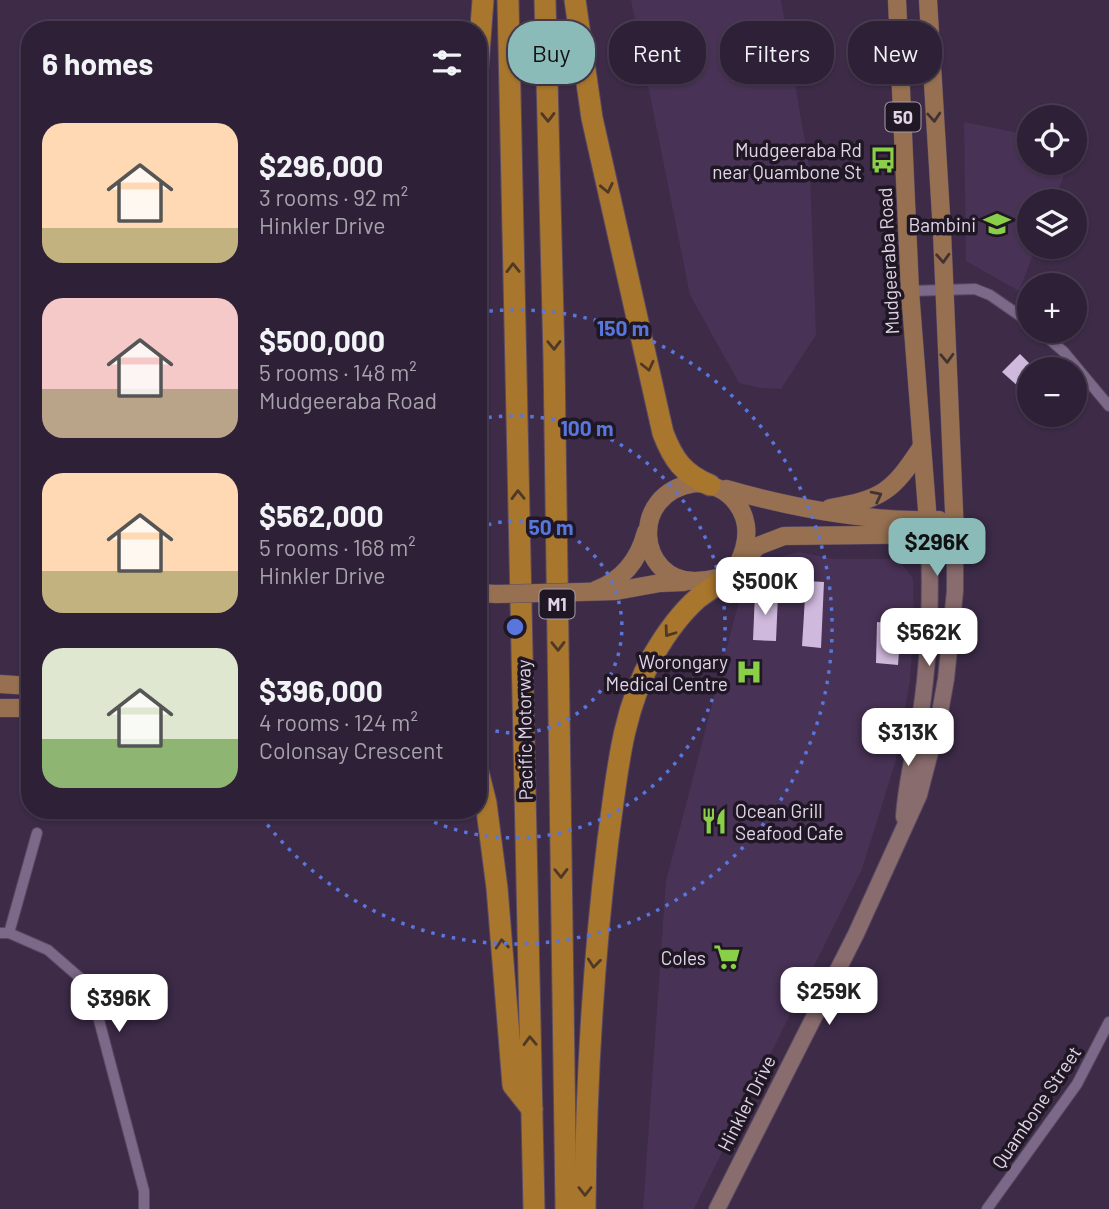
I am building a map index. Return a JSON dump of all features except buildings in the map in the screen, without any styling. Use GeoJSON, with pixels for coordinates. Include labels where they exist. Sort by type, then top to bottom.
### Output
{"type":"FeatureCollection","features":[{"type":"Feature","properties":{"kind":"highway"},"geometry":{"type":"LineString","coordinates":[[482,21],[484,0]]}},
{"type":"Feature","properties":{"kind":"highway","name":"Pacific Motorway"},"geometry":{"type":"LineString","coordinates":[[508,0],[534,1209]]}},
{"type":"Feature","properties":{"kind":"highway","name":"Pacific Motorway"},"geometry":{"type":"LineString","coordinates":[[545,0],[554,358],[566,1209]]}},
{"type":"Feature","properties":{"kind":"highway"},"geometry":{"type":"LineString","coordinates":[[575,0],[592,118],[663,433],[678,464],[692,477],[713,486]]}},
{"type":"Feature","properties":{"kind":"highway"},"geometry":{"type":"LineString","coordinates":[[585,1209],[587,1071],[592,986],[609,833],[625,726],[642,678],[662,640],[687,609],[727,578],[736,567]]}},
{"type":"Feature","properties":{"kind":"highway"},"geometry":{"type":"LineString","coordinates":[[487,812],[497,888],[513,1085],[532,1109]]}},
{"type":"Feature","properties":{"kind":"highway"},"geometry":{"type":"LineString","coordinates":[[483,819],[491,848]]}},
{"type":"Feature","properties":{"kind":"main road","name":"Mudgeeraba Road"},"geometry":{"type":"LineString","coordinates":[[897,0],[910,291],[920,448],[929,528]]}},
{"type":"Feature","properties":{"kind":"main road","name":"50"},"geometry":{"type":"LineString","coordinates":[[928,0],[945,289],[954,527]]}},
{"type":"Feature","properties":{"kind":"main road"},"geometry":{"type":"LineString","coordinates":[[813,511],[863,502],[883,493],[905,473],[920,448]]}},
{"type":"Feature","properties":{"kind":"main road"},"geometry":{"type":"LineString","coordinates":[[584,592],[608,585],[630,567],[643,544],[655,507],[672,491],[689,484],[713,486],[813,511],[929,528]]}},
{"type":"Feature","properties":{"kind":"main road"},"geometry":{"type":"LineString","coordinates":[[713,486],[730,495],[744,516],[746,540],[736,567]]}},
{"type":"Feature","properties":{"kind":"main road"},"geometry":{"type":"LineString","coordinates":[[779,504],[836,524],[845,535]]}},
{"type":"Feature","properties":{"kind":"main road"},"geometry":{"type":"LineString","coordinates":[[648,522],[649,542],[657,561],[672,575],[695,581]]}},
{"type":"Feature","properties":{"kind":"main road"},"geometry":{"type":"LineString","coordinates":[[487,595],[616,592],[660,583],[716,578],[736,567],[754,548],[774,538],[954,527]]}},
{"type":"Feature","properties":{"kind":"main road","name":"Hinkler Drive"},"geometry":{"type":"LineString","coordinates":[[717,1209],[850,946],[919,794],[946,679],[955,591],[954,527]]}},
{"type":"Feature","properties":{"kind":"main road","name":"Hinkler Drive"},"geometry":{"type":"LineString","coordinates":[[904,827],[906,789],[925,682],[930,605],[929,528]]}},
{"type":"Feature","properties":{"kind":"main road"},"geometry":{"type":"LineString","coordinates":[[0,684],[21,685]]}},
{"type":"Feature","properties":{"kind":"main road"},"geometry":{"type":"LineString","coordinates":[[0,708],[21,708]]}},
{"type":"Feature","properties":{"kind":"street"},"geometry":{"type":"LineString","coordinates":[[910,291],[967,288],[982,291],[1017,314]]}},
{"type":"Feature","properties":{"kind":"street"},"geometry":{"type":"LineString","coordinates":[[1053,343],[1109,407]]}},
{"type":"Feature","properties":{"kind":"street"},"geometry":{"type":"LineString","coordinates":[[37,832],[5,933],[48,950],[79,977],[95,1005],[144,1191],[145,1209]]}},
{"type":"Feature","properties":{"kind":"street","name":"Quambone Street"},"geometry":{"type":"LineString","coordinates":[[987,1209],[1077,1084],[1109,1022]]}},
{"type":"Feature","properties":{"kind":"shaded area"},"geometry":{"type":"Polygon","coordinates":[[[631,0],[781,0],[785,21],[720,21],[720,84],[795,84],[810,172],[816,335],[781,389],[739,383],[690,295],[648,84],[706,84],[706,21],[635,21],[631,0]]]}},
{"type":"Feature","properties":{"kind":"shaded area","name":"Bambini"},"geometry":{"type":"Polygon","coordinates":[[[964,122],[1017,133],[1017,175],[1064,175],[1059,189],[1017,189],[1017,259],[1031,259],[1026,273],[1017,273],[1017,290],[966,261],[964,122]]]}},
{"type":"Feature","properties":{"kind":"shaded area"},"geometry":{"type":"Polygon","coordinates":[[[799,552],[834,559],[889,559],[901,563],[913,578],[914,619],[910,681],[895,763],[862,869],[694,1209],[643,1209],[666,881],[740,597],[747,583],[761,567],[774,558],[799,552]]]}},
{"type":"Feature","properties":{"kind":"place","name":"Mudgeeraba Rd near Quambone St"},"geometry":{"type":"Point","coordinates":[883,160]}},
{"type":"Feature","properties":{"kind":"place","name":"Bambini"},"geometry":{"type":"Point","coordinates":[997,224]}},
{"type":"Feature","properties":{"kind":"place","name":"Worongary Medical Centre"},"geometry":{"type":"Point","coordinates":[749,672]}},
{"type":"Feature","properties":{"kind":"place","name":"Ocean Grill Seafood Cafe"},"geometry":{"type":"Point","coordinates":[714,821]}},
{"type":"Feature","properties":{"kind":"place","name":"Coles"},"geometry":{"type":"Point","coordinates":[727,957]}}]}
